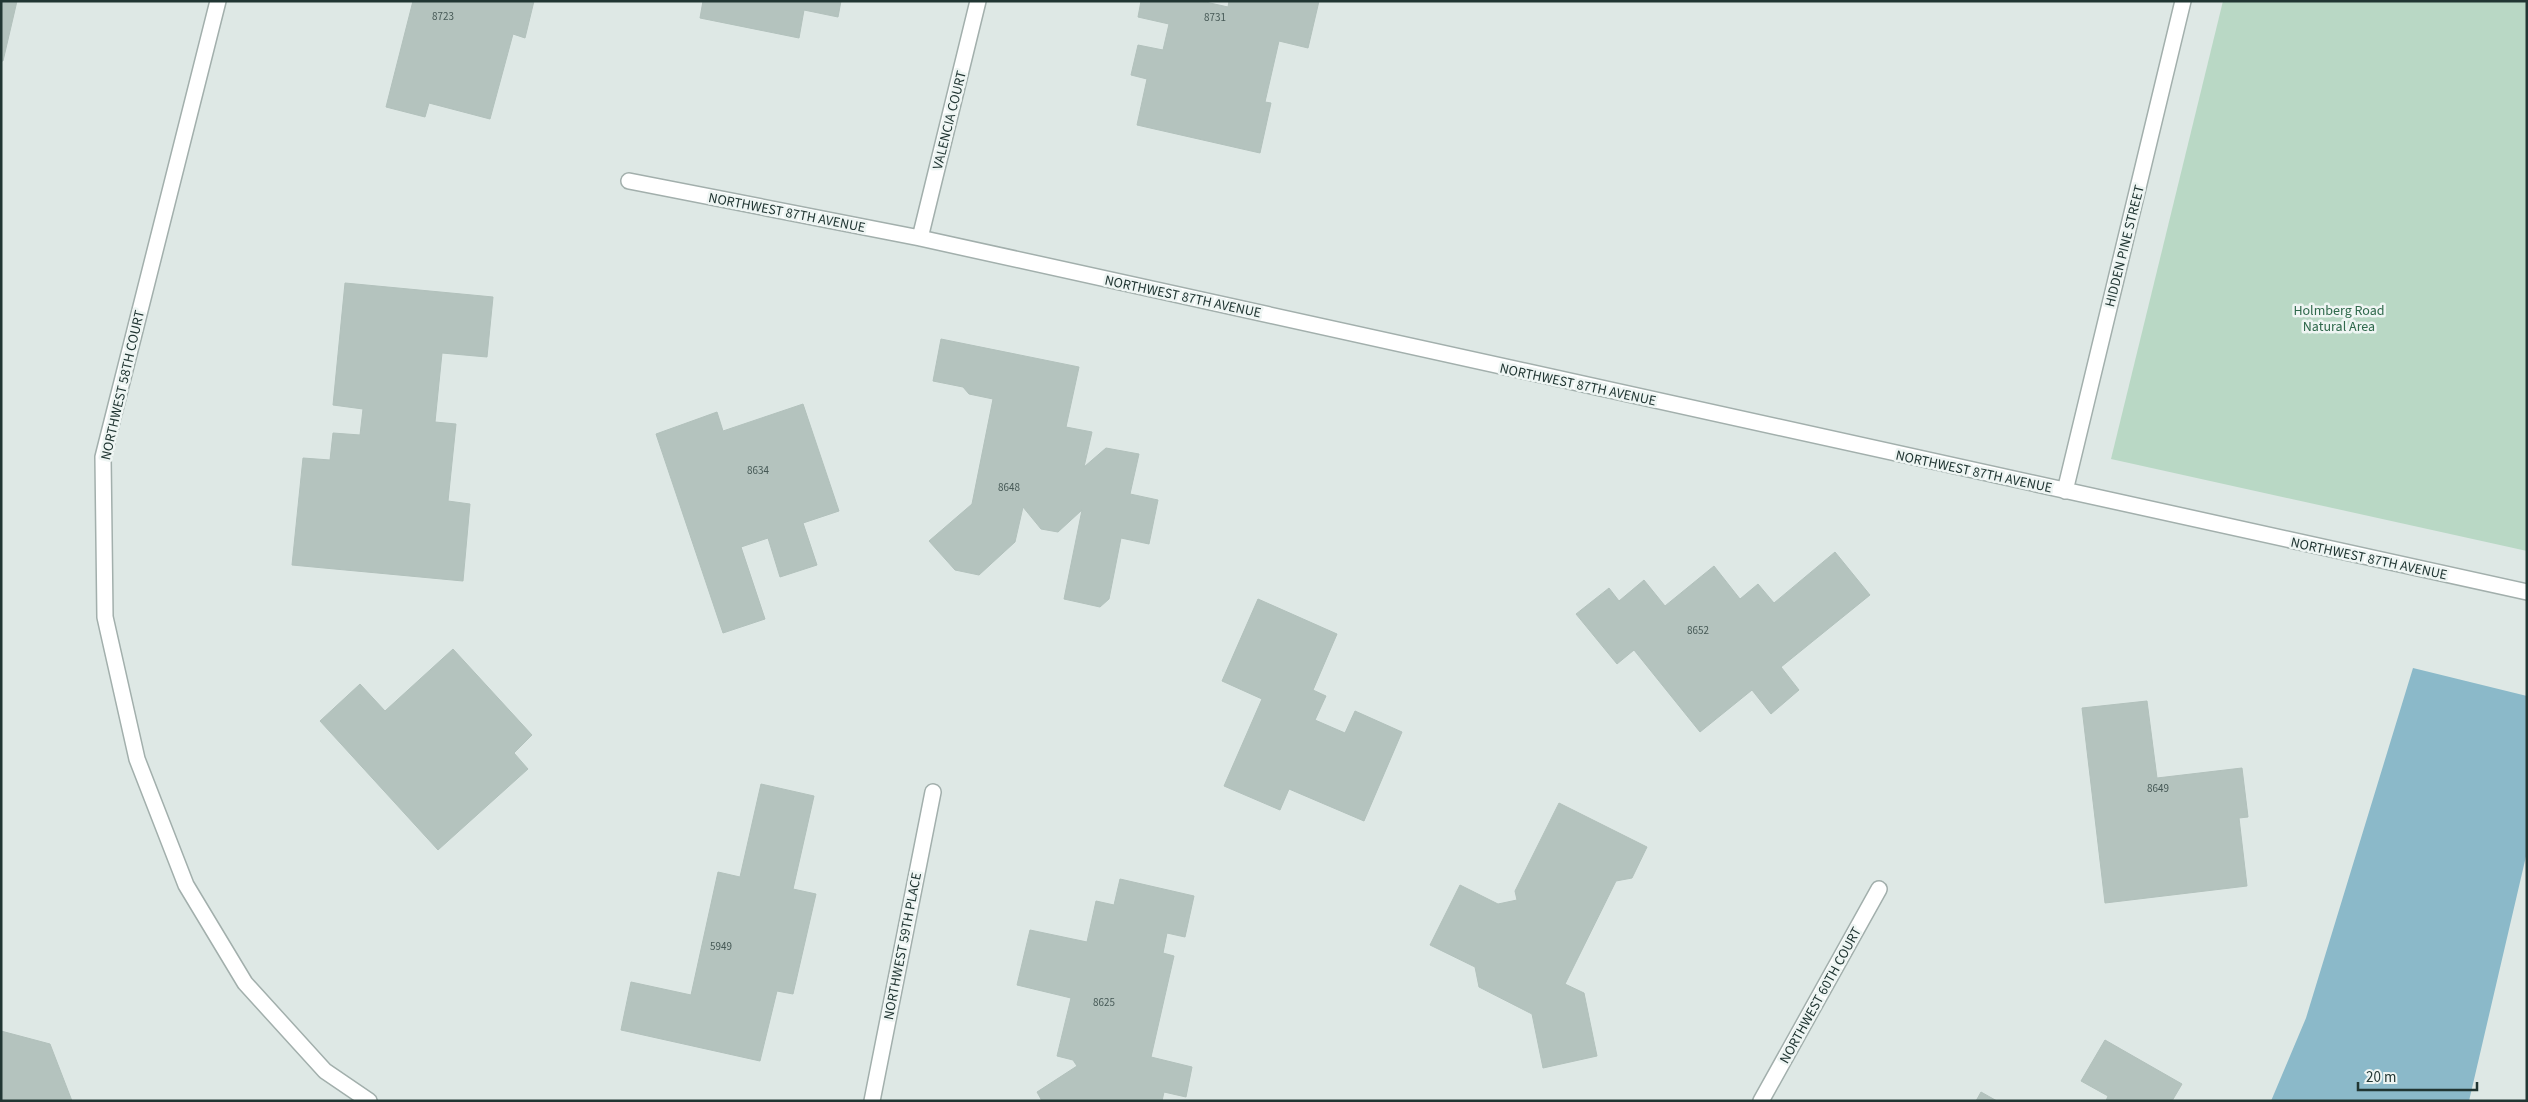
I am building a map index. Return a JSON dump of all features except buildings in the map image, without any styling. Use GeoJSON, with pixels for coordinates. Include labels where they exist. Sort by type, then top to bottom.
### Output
{"type":"FeatureCollection","features":[{"type":"Feature","properties":{"kind":"street","name":"NORTHWEST 58TH COURT"},"geometry":{"type":"LineString","coordinates":[[218,1],[103,456],[105,617],[137,759],[186,885],[245,983],[325,1070],[369,1101]]}},
{"type":"Feature","properties":{"kind":"street","name":"VALENCIA COURT"},"geometry":{"type":"LineString","coordinates":[[920,238],[978,1]]}},
{"type":"Feature","properties":{"kind":"street","name":"HIDDEN PINE STREET"},"geometry":{"type":"LineString","coordinates":[[2065,492],[2183,1]]}},
{"type":"Feature","properties":{"kind":"street","name":"NORTHWEST 87TH AVENUE"},"geometry":{"type":"LineString","coordinates":[[629,181],[920,238],[2065,492],[2527,592]]}},
{"type":"Feature","properties":{"kind":"street","name":"NORTHWEST 59TH PLACE"},"geometry":{"type":"LineString","coordinates":[[872,1101],[933,792]]}},
{"type":"Feature","properties":{"kind":"street","name":"NORTHWEST 60TH COURT"},"geometry":{"type":"LineString","coordinates":[[1761,1101],[1879,889]]}},
{"type":"Feature","properties":{"kind":"green space","name":"Holmberg Road Natural Area"},"geometry":{"type":"Polygon","coordinates":[[[2223,1],[2527,1],[2527,551],[2111,459],[2223,1]]]}},
{"type":"Feature","properties":{"kind":"water"},"geometry":{"type":"Polygon","coordinates":[[[2413,668],[2527,696],[2527,852],[2469,1101],[2271,1101],[2306,1018],[2413,668]]]}}]}
